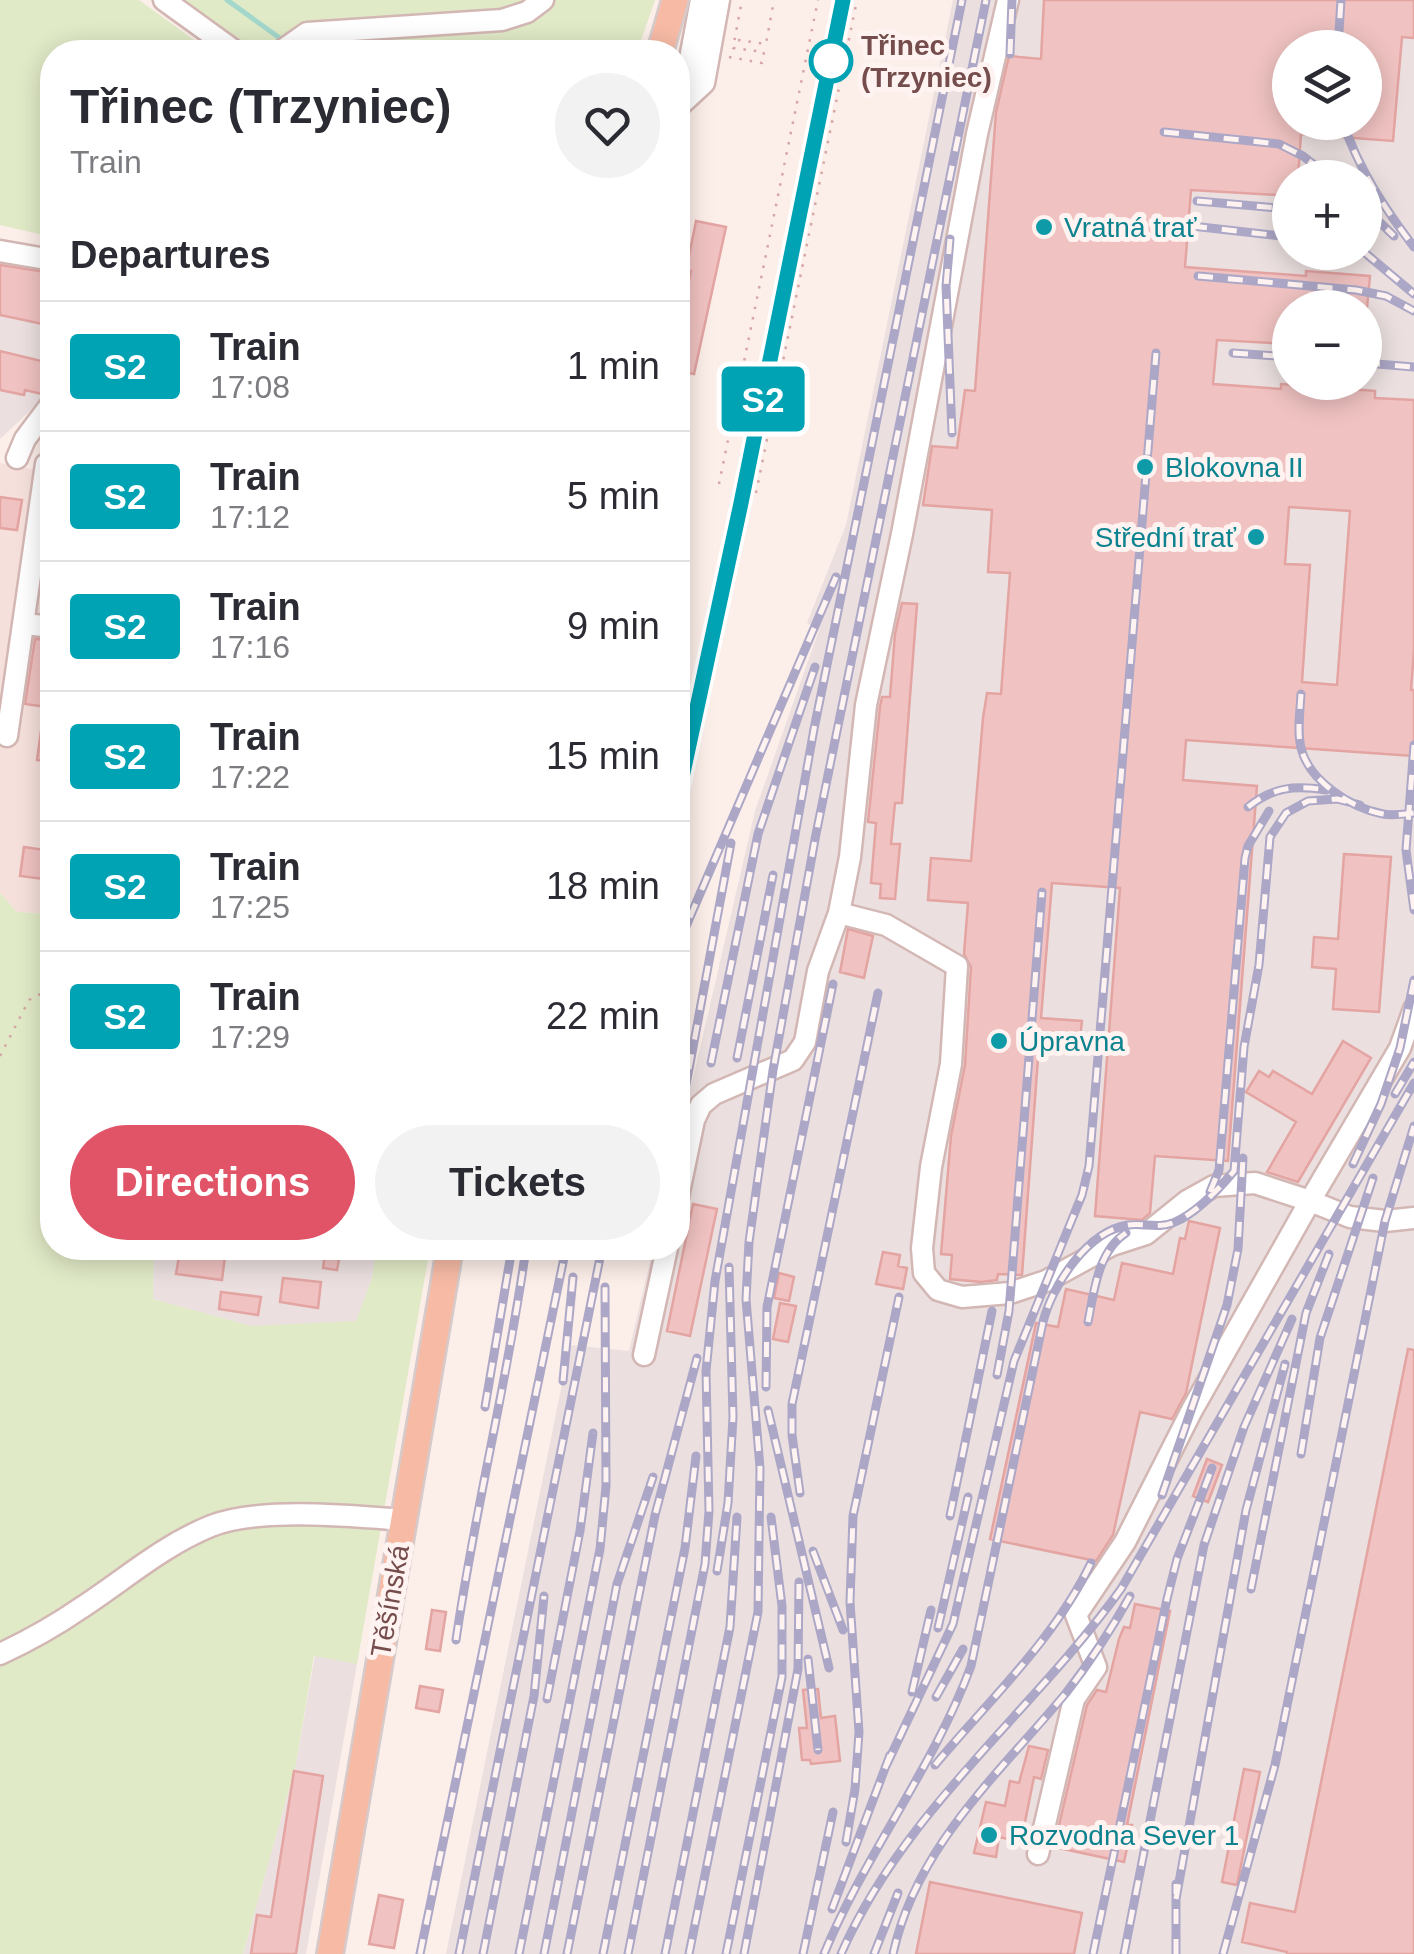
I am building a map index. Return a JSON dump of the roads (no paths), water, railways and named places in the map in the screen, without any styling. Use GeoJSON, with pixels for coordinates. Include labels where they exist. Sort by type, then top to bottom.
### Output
{"type":"FeatureCollection","features":[{"type":"Feature","properties":{"kind":"main road"},"geometry":{"type":"LineString","coordinates":[[663,40],[675,0]]}},
{"type":"Feature","properties":{"kind":"main road","name":"Těšínská"},"geometry":{"type":"LineString","coordinates":[[330,1954],[448,1260]]}},
{"type":"Feature","properties":{"kind":"street"},"geometry":{"type":"LineString","coordinates":[[164,0],[219,40]]}},
{"type":"Feature","properties":{"kind":"street"},"geometry":{"type":"LineString","coordinates":[[297,40],[307,33],[502,20],[526,12],[543,0]]}},
{"type":"Feature","properties":{"kind":"street"},"geometry":{"type":"LineString","coordinates":[[690,59],[701,0]]}},
{"type":"Feature","properties":{"kind":"street"},"geometry":{"type":"LineString","coordinates":[[690,95],[704,83],[719,0]]}},
{"type":"Feature","properties":{"kind":"street"},"geometry":{"type":"LineString","coordinates":[[690,1139],[694,1120],[714,1094],[788,1063],[802,1050],[818,972],[839,912],[850,857],[866,705],[909,498],[976,134],[1008,0]]}},
{"type":"Feature","properties":{"kind":"street"},"geometry":{"type":"LineString","coordinates":[[0,251],[40,258]]}},
{"type":"Feature","properties":{"kind":"street"},"geometry":{"type":"LineString","coordinates":[[8,458],[40,419]]}},
{"type":"Feature","properties":{"kind":"street"},"geometry":{"type":"LineString","coordinates":[[8,458],[40,463]]}},
{"type":"Feature","properties":{"kind":"street"},"geometry":{"type":"LineString","coordinates":[[7,736],[40,525]]}},
{"type":"Feature","properties":{"kind":"street"},"geometry":{"type":"LineString","coordinates":[[25,624],[40,626]]}},
{"type":"Feature","properties":{"kind":"street"},"geometry":{"type":"LineString","coordinates":[[839,912],[886,925],[957,966],[951,1064],[922,1248],[924,1273],[938,1290],[962,1298],[1010,1293],[1046,1281],[1112,1245],[1146,1234],[1186,1201],[1214,1186],[1254,1183],[1350,1217],[1385,1221],[1414,1218]]}},
{"type":"Feature","properties":{"kind":"street"},"geometry":{"type":"LineString","coordinates":[[1038,1854],[1074,1699],[1096,1667],[1076,1615],[1126,1542],[1192,1410],[1400,1048],[1414,1009]]}},
{"type":"Feature","properties":{"kind":"street"},"geometry":{"type":"LineString","coordinates":[[644,1355],[664,1260]]}},
{"type":"Feature","properties":{"kind":"street"},"geometry":{"type":"LineString","coordinates":[[0,1654],[83,1607],[150,1558],[214,1525],[258,1516],[403,1520]]}},
{"type":"Feature","properties":{"kind":"waterway"},"geometry":{"type":"LineString","coordinates":[[227,0],[281,39]]}},
{"type":"Feature","properties":{"kind":"railway"},"geometry":{"type":"LineString","coordinates":[[690,741],[843,0]]}},
{"type":"Feature","properties":{"kind":"railway"},"geometry":{"type":"LineString","coordinates":[[628,1954],[705,1564],[709,1511],[706,1371],[715,1281],[814,729],[962,0]]}},
{"type":"Feature","properties":{"kind":"railway"},"geometry":{"type":"LineString","coordinates":[[689,1954],[758,1612],[760,1468],[746,1299],[749,1242],[773,1070],[816,834],[986,0]]}},
{"type":"Feature","properties":{"kind":"railway"},"geometry":{"type":"LineString","coordinates":[[1010,54],[1012,0]]}},
{"type":"Feature","properties":{"kind":"railway"},"geometry":{"type":"LineString","coordinates":[[1339,30],[1341,0]]}},
{"type":"Feature","properties":{"kind":"railway"},"geometry":{"type":"LineString","coordinates":[[1164,132],[1279,144],[1308,160]]}},
{"type":"Feature","properties":{"kind":"railway"},"geometry":{"type":"LineString","coordinates":[[1350,140],[1373,188],[1414,247]]}},
{"type":"Feature","properties":{"kind":"railway"},"geometry":{"type":"LineString","coordinates":[[1197,201],[1272,207]]}},
{"type":"Feature","properties":{"kind":"railway"},"geometry":{"type":"LineString","coordinates":[[1382,224],[1394,236]]}},
{"type":"Feature","properties":{"kind":"railway"},"geometry":{"type":"LineString","coordinates":[[1192,226],[1272,235]]}},
{"type":"Feature","properties":{"kind":"railway"},"geometry":{"type":"LineString","coordinates":[[950,239],[946,286],[952,433]]}},
{"type":"Feature","properties":{"kind":"railway"},"geometry":{"type":"LineString","coordinates":[[1382,267],[1414,294]]}},
{"type":"Feature","properties":{"kind":"railway"},"geometry":{"type":"LineString","coordinates":[[1198,276],[1356,290],[1386,296],[1414,311]]}},
{"type":"Feature","properties":{"kind":"railway"},"geometry":{"type":"LineString","coordinates":[[886,1766],[953,1624],[1014,1361],[1082,1195],[1089,1166],[1156,353]]}},
{"type":"Feature","properties":{"kind":"railway"},"geometry":{"type":"LineString","coordinates":[[1233,353],[1272,356]]}},
{"type":"Feature","properties":{"kind":"railway"},"geometry":{"type":"LineString","coordinates":[[1382,364],[1414,367]]}},
{"type":"Feature","properties":{"kind":"railway"},"geometry":{"type":"LineString","coordinates":[[690,917],[836,577]]}},
{"type":"Feature","properties":{"kind":"railway"},"geometry":{"type":"LineString","coordinates":[[711,1063],[758,834],[815,667]]}},
{"type":"Feature","properties":{"kind":"railway"},"geometry":{"type":"LineString","coordinates":[[1301,694],[1301,748],[1322,782],[1371,811],[1391,815],[1414,813]]}},
{"type":"Feature","properties":{"kind":"railway"},"geometry":{"type":"LineString","coordinates":[[1414,745],[1406,850],[1414,910]]}},
{"type":"Feature","properties":{"kind":"railway"},"geometry":{"type":"LineString","coordinates":[[1248,807],[1285,789],[1326,790]]}},
{"type":"Feature","properties":{"kind":"railway"},"geometry":{"type":"LineString","coordinates":[[824,1954],[859,1881],[938,1740],[971,1666],[1043,1322],[1054,1292],[1074,1262],[1099,1238],[1128,1225],[1175,1222],[1199,1207],[1234,1171],[1244,1047],[1259,965],[1270,837],[1286,813],[1308,801],[1337,799],[1360,805]]}},
{"type":"Feature","properties":{"kind":"railway"},"geometry":{"type":"LineString","coordinates":[[1210,1192],[1219,1170],[1245,858],[1269,811]]}},
{"type":"Feature","properties":{"kind":"railway"},"geometry":{"type":"LineString","coordinates":[[690,1063],[731,843]]}},
{"type":"Feature","properties":{"kind":"railway"},"geometry":{"type":"LineString","coordinates":[[737,1058],[773,875]]}},
{"type":"Feature","properties":{"kind":"railway"},"geometry":{"type":"LineString","coordinates":[[997,1375],[1009,1311],[1042,892]]}},
{"type":"Feature","properties":{"kind":"railway"},"geometry":{"type":"LineString","coordinates":[[1353,1164],[1381,1104],[1400,1048],[1414,980]]}},
{"type":"Feature","properties":{"kind":"railway"},"geometry":{"type":"LineString","coordinates":[[766,1387],[767,1307],[833,984]]}},
{"type":"Feature","properties":{"kind":"railway"},"geometry":{"type":"LineString","coordinates":[[800,1493],[792,1404],[878,993]]}},
{"type":"Feature","properties":{"kind":"railway"},"geometry":{"type":"LineString","coordinates":[[1395,1094],[1414,1062]]}},
{"type":"Feature","properties":{"kind":"railway"},"geometry":{"type":"LineString","coordinates":[[841,1954],[867,1902],[934,1808],[1086,1635],[1121,1589],[1414,1083]]}},
{"type":"Feature","properties":{"kind":"railway"},"geometry":{"type":"LineString","coordinates":[[1223,1954],[1275,1765],[1385,1221],[1414,1126]]}},
{"type":"Feature","properties":{"kind":"railway"},"geometry":{"type":"LineString","coordinates":[[1162,1495],[1227,1305],[1238,1249],[1243,1158]]}},
{"type":"Feature","properties":{"kind":"railway"},"geometry":{"type":"LineString","coordinates":[[1301,1454],[1320,1338],[1373,1178]]}},
{"type":"Feature","properties":{"kind":"railway"},"geometry":{"type":"LineString","coordinates":[[1088,1322],[1103,1261],[1126,1233]]}},
{"type":"Feature","properties":{"kind":"railway"},"geometry":{"type":"LineString","coordinates":[[1251,1589],[1306,1313],[1329,1254]]}},
{"type":"Feature","properties":{"kind":"railway"},"geometry":{"type":"LineString","coordinates":[[485,1407],[510,1260]]}},
{"type":"Feature","properties":{"kind":"railway"},"geometry":{"type":"LineString","coordinates":[[456,1640],[524,1260]]}},
{"type":"Feature","properties":{"kind":"railway"},"geometry":{"type":"LineString","coordinates":[[420,1954],[564,1260]]}},
{"type":"Feature","properties":{"kind":"railway"},"geometry":{"type":"LineString","coordinates":[[459,1954],[600,1260]]}},
{"type":"Feature","properties":{"kind":"railway"},"geometry":{"type":"LineString","coordinates":[[717,1571],[728,1503],[733,1417],[729,1267]]}},
{"type":"Feature","properties":{"kind":"railway"},"geometry":{"type":"LineString","coordinates":[[563,1381],[573,1277]]}},
{"type":"Feature","properties":{"kind":"railway"},"geometry":{"type":"LineString","coordinates":[[519,1954],[600,1549],[606,1486],[605,1287]]}},
{"type":"Feature","properties":{"kind":"railway"},"geometry":{"type":"LineString","coordinates":[[846,1842],[859,1732],[850,1602],[853,1516],[899,1297]]}},
{"type":"Feature","properties":{"kind":"railway"},"geometry":{"type":"LineString","coordinates":[[950,1516],[992,1311]]}},
{"type":"Feature","properties":{"kind":"railway"},"geometry":{"type":"LineString","coordinates":[[1124,1954],[1204,1545],[1244,1427],[1292,1319]]}},
{"type":"Feature","properties":{"kind":"railway"},"geometry":{"type":"LineString","coordinates":[[567,1954],[655,1515],[697,1358]]}},
{"type":"Feature","properties":{"kind":"railway"},"geometry":{"type":"LineString","coordinates":[[1176,1899],[1246,1510],[1285,1364]]}},
{"type":"Feature","properties":{"kind":"railway"},"geometry":{"type":"LineString","coordinates":[[768,1410],[829,1668]]}},
{"type":"Feature","properties":{"kind":"railway"},"geometry":{"type":"LineString","coordinates":[[547,1699],[580,1531],[593,1433]]}},
{"type":"Feature","properties":{"kind":"railway"},"geometry":{"type":"LineString","coordinates":[[603,1954],[685,1548],[696,1456]]}},
{"type":"Feature","properties":{"kind":"railway"},"geometry":{"type":"LineString","coordinates":[[1093,1954],[1167,1599],[1177,1559],[1212,1468]]}},
{"type":"Feature","properties":{"kind":"railway"},"geometry":{"type":"LineString","coordinates":[[544,1954],[617,1584],[653,1477]]}},
{"type":"Feature","properties":{"kind":"railway"},"geometry":{"type":"LineString","coordinates":[[938,1628],[968,1497]]}},
{"type":"Feature","properties":{"kind":"railway"},"geometry":{"type":"LineString","coordinates":[[665,1954],[730,1627],[737,1517]]}},
{"type":"Feature","properties":{"kind":"railway"},"geometry":{"type":"LineString","coordinates":[[726,1954],[782,1677],[782,1606],[771,1517]]}},
{"type":"Feature","properties":{"kind":"railway"},"geometry":{"type":"LineString","coordinates":[[813,1551],[843,1630]]}},
{"type":"Feature","properties":{"kind":"railway"},"geometry":{"type":"LineString","coordinates":[[935,1765],[1040,1644],[1091,1563]]}},
{"type":"Feature","properties":{"kind":"railway"},"geometry":{"type":"LineString","coordinates":[[744,1954],[798,1669],[799,1582]]}},
{"type":"Feature","properties":{"kind":"railway"},"geometry":{"type":"LineString","coordinates":[[483,1954],[534,1696],[544,1596]]}},
{"type":"Feature","properties":{"kind":"railway"},"geometry":{"type":"LineString","coordinates":[[893,1954],[905,1915],[940,1845],[1066,1693],[1130,1596]]}},
{"type":"Feature","properties":{"kind":"railway"},"geometry":{"type":"LineString","coordinates":[[912,1692],[931,1610]]}},
{"type":"Feature","properties":{"kind":"railway"},"geometry":{"type":"LineString","coordinates":[[936,1697],[963,1649]]}},
{"type":"Feature","properties":{"kind":"railway"},"geometry":{"type":"LineString","coordinates":[[808,1659],[818,1750]]}},
{"type":"Feature","properties":{"kind":"railway"},"geometry":{"type":"LineString","coordinates":[[832,1909],[890,1755]]}},
{"type":"Feature","properties":{"kind":"railway"},"geometry":{"type":"LineString","coordinates":[[803,1954],[833,1812]]}},
{"type":"Feature","properties":{"kind":"railway"},"geometry":{"type":"LineString","coordinates":[[1176,1884],[1176,1954]]}},
{"type":"Feature","properties":{"kind":"railway"},"geometry":{"type":"LineString","coordinates":[[874,1954],[898,1893]]}},
{"type":"Feature","properties":{"kind":"train","name":"S2"},"geometry":{"type":"LineString","coordinates":[[690,740],[843,0]]}},
{"type":"Feature","properties":{"kind":"place","name":"Třinec (Trzyniec)"},"geometry":{"type":"Point","coordinates":[831,61]}},
{"type":"Feature","properties":{"kind":"place","name":"Vratná trať"},"geometry":{"type":"Point","coordinates":[1044,227]}},
{"type":"Feature","properties":{"kind":"place","name":"Blokovna II"},"geometry":{"type":"Point","coordinates":[1145,467]}},
{"type":"Feature","properties":{"kind":"place","name":"Střední trať"},"geometry":{"type":"Point","coordinates":[1256,537]}},
{"type":"Feature","properties":{"kind":"place","name":"Úpravna"},"geometry":{"type":"Point","coordinates":[999,1041]}},
{"type":"Feature","properties":{"kind":"place","name":"Rozvodna Sever 1"},"geometry":{"type":"Point","coordinates":[989,1835]}}]}
